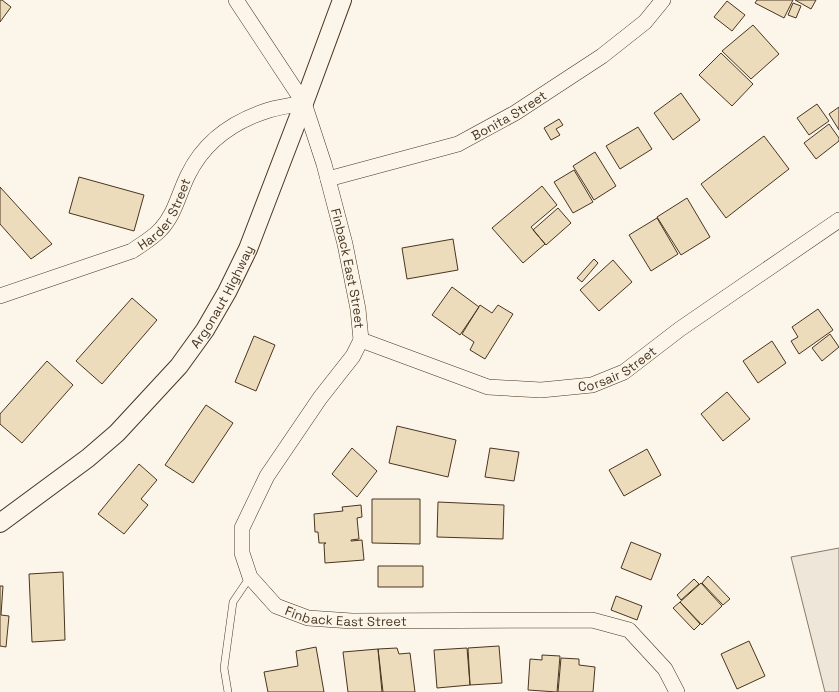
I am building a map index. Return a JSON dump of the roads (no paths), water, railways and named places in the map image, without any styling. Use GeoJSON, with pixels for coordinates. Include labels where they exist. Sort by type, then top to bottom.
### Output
{"type":"FeatureCollection","features":[{"type":"Feature","properties":{"kind":"street","name":"Finback East Street"},"geometry":{"type":"LineString","coordinates":[[236,0],[304,103],[328,179],[345,244],[358,309],[361,340],[353,356],[320,398],[267,476],[242,528],[242,553],[250,577],[276,606],[308,618],[352,621],[592,620],[630,630],[665,669],[677,692]]}},
{"type":"Feature","properties":{"kind":"street","name":"Argonaut Highway"},"geometry":{"type":"LineString","coordinates":[[0,523],[88,458],[117,433],[179,366],[205,330],[227,292],[248,249],[342,0]]}},
{"type":"Feature","properties":{"kind":"street","name":"Bonita Street"},"geometry":{"type":"LineString","coordinates":[[328,179],[458,144],[515,113],[602,56],[644,22],[664,0]]}},
{"type":"Feature","properties":{"kind":"street","name":"Harder Street"},"geometry":{"type":"LineString","coordinates":[[0,296],[132,251],[150,240],[162,228],[172,214],[189,174],[208,145],[231,126],[253,116],[269,110],[304,103]]}},
{"type":"Feature","properties":{"kind":"street","name":"Corsair Street"},"geometry":{"type":"LineString","coordinates":[[361,340],[488,387],[541,390],[592,385],[624,372],[680,329],[839,220]]}},
{"type":"Feature","properties":{"kind":"lane"},"geometry":{"type":"LineString","coordinates":[[228,692],[224,668],[233,602],[250,577]]}}]}
